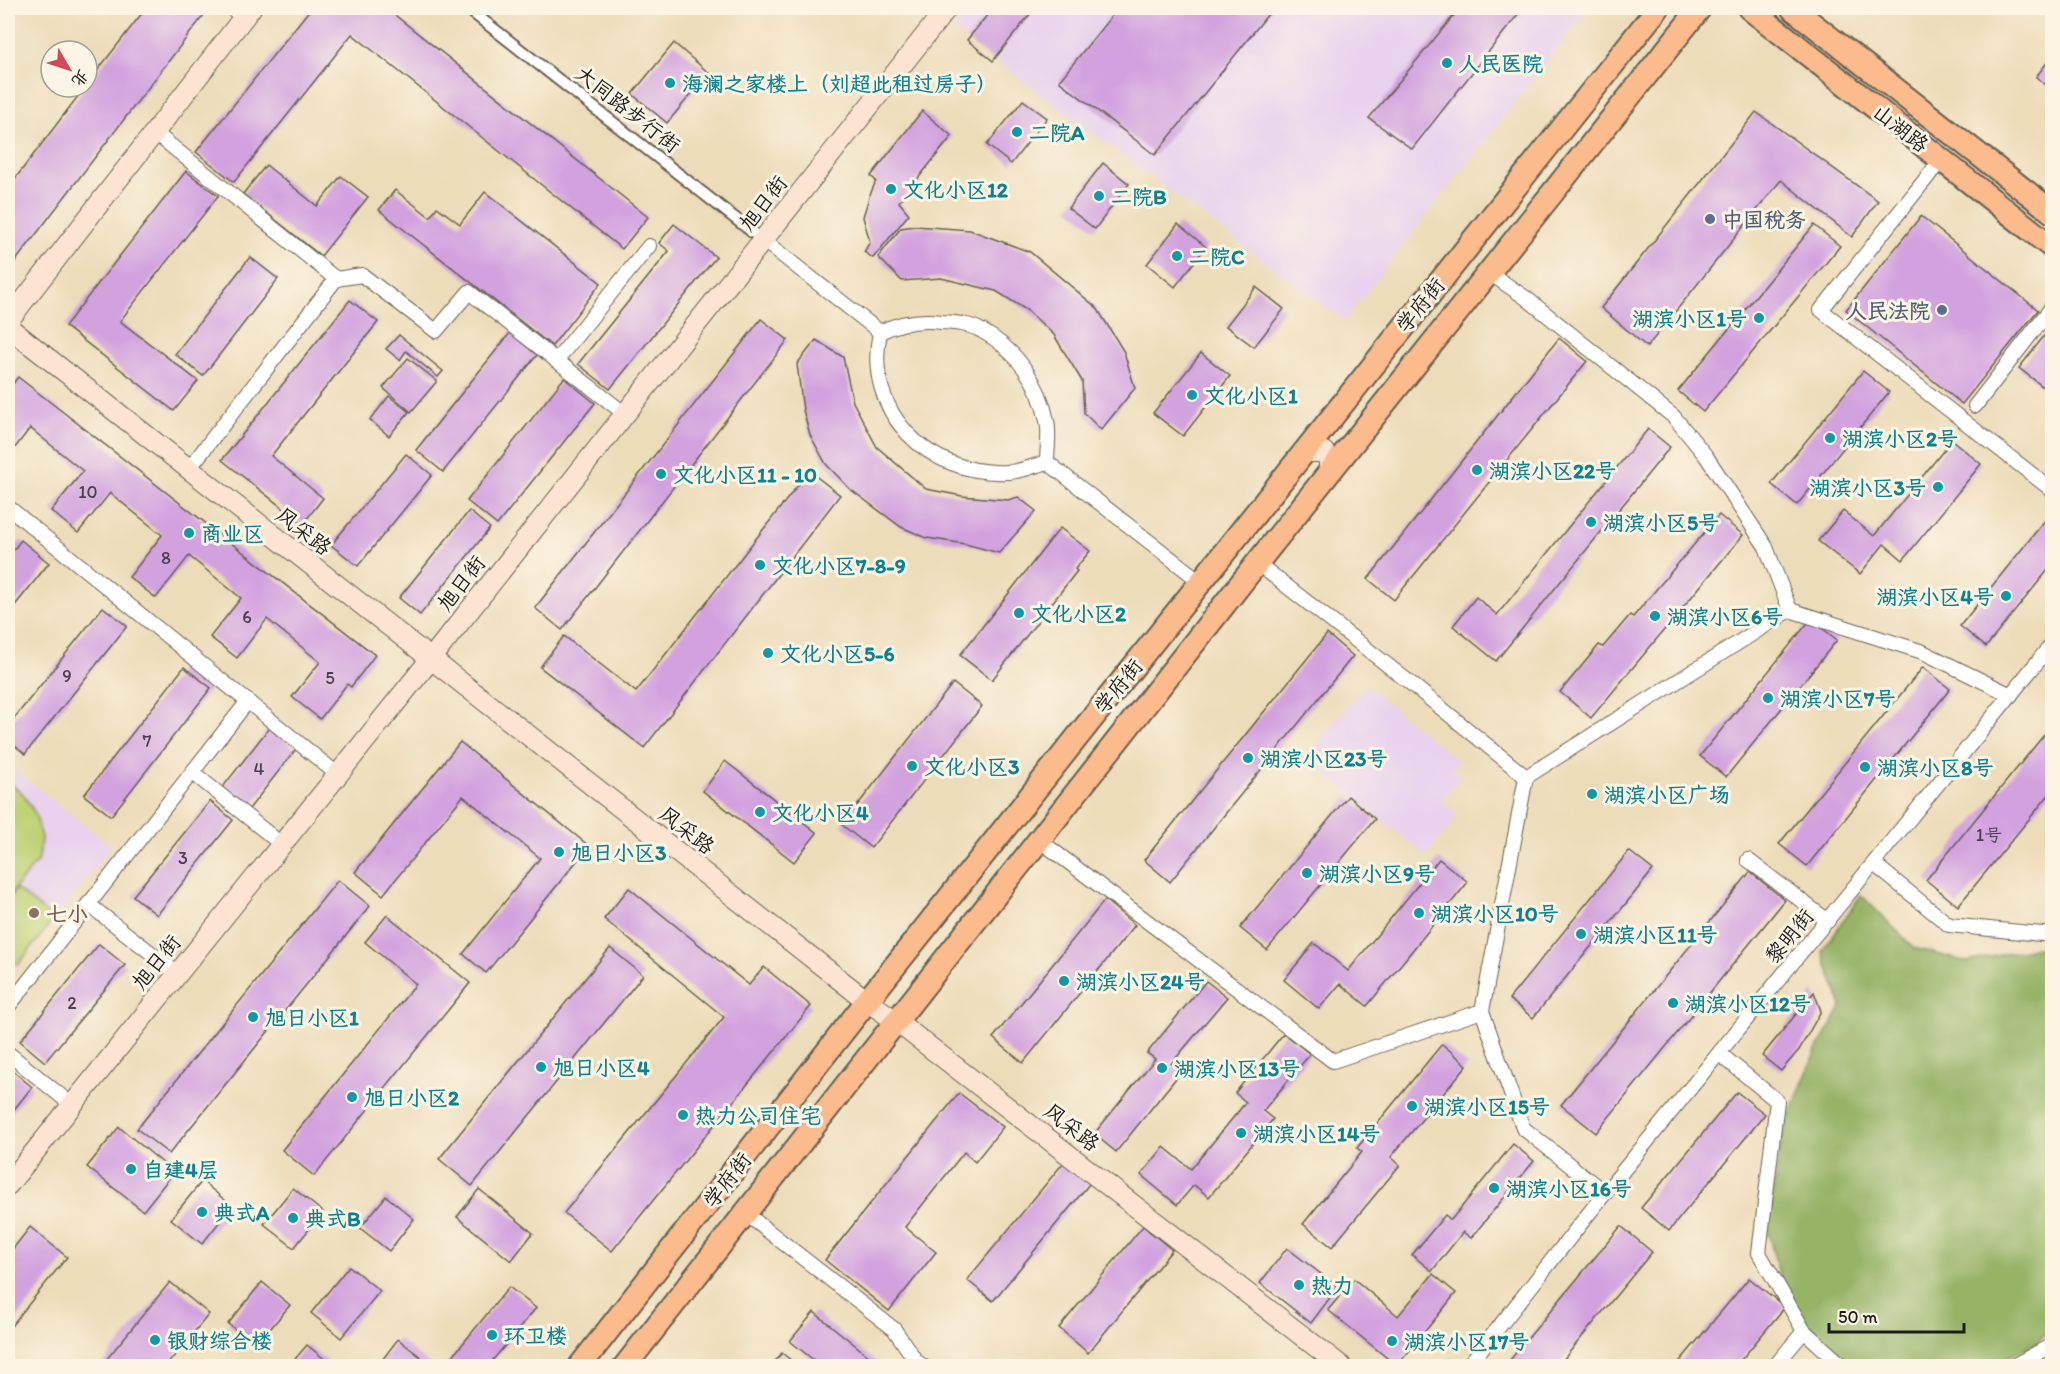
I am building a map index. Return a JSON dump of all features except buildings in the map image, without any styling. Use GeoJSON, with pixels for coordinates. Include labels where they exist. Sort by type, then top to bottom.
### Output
{"type":"FeatureCollection","features":[{"type":"Feature","properties":{"kind":"main road","name":"旭日街"},"geometry":{"type":"LineString","coordinates":[[8,1185],[430,660],[947,8]]}},
{"type":"Feature","properties":{"kind":"main road","name":"学府街"},"geometry":{"type":"LineString","coordinates":[[580,1366],[867,1001],[1658,8]]}},
{"type":"Feature","properties":{"kind":"main road","name":"学府街"},"geometry":{"type":"LineString","coordinates":[[625,1366],[1329,472],[1700,8]]}},
{"type":"Feature","properties":{"kind":"main road","name":"山湖路"},"geometry":{"type":"LineString","coordinates":[[1749,8],[2052,247]]}},
{"type":"Feature","properties":{"kind":"main road","name":"山湖路"},"geometry":{"type":"LineString","coordinates":[[1792,8],[2052,212]]}},
{"type":"Feature","properties":{"kind":"main road"},"geometry":{"type":"LineString","coordinates":[[8,321],[154,132],[242,11]]}},
{"type":"Feature","properties":{"kind":"main road","name":"风采路"},"geometry":{"type":"LineString","coordinates":[[8,327],[867,1001],[896,1021],[1341,1366]]}},
{"type":"Feature","properties":{"kind":"main road"},"geometry":{"type":"LineString","coordinates":[[1303,452],[1318,450],[1324,452],[1329,460],[1329,472]]}},
{"type":"Feature","properties":{"kind":"street","name":"大同路步行街"},"geometry":{"type":"LineString","coordinates":[[468,8],[764,241]]}},
{"type":"Feature","properties":{"kind":"street"},"geometry":{"type":"LineString","coordinates":[[154,132],[336,279]]}},
{"type":"Feature","properties":{"kind":"street"},"geometry":{"type":"LineString","coordinates":[[1941,160],[1821,310],[2052,490]]}},
{"type":"Feature","properties":{"kind":"street"},"geometry":{"type":"LineString","coordinates":[[764,241],[880,332]]}},
{"type":"Feature","properties":{"kind":"street"},"geometry":{"type":"LineString","coordinates":[[556,361],[650,246]]}},
{"type":"Feature","properties":{"kind":"street"},"geometry":{"type":"LineString","coordinates":[[1488,272],[1526,298],[1674,417],[1706,456],[1766,547],[1790,610]]}},
{"type":"Feature","properties":{"kind":"street"},"geometry":{"type":"LineString","coordinates":[[188,470],[336,279],[362,275],[436,331],[469,292],[625,414]]}},
{"type":"Feature","properties":{"kind":"street"},"geometry":{"type":"LineString","coordinates":[[1975,406],[2052,307]]}},
{"type":"Feature","properties":{"kind":"street"},"geometry":{"type":"LineString","coordinates":[[932,320],[962,324],[981,330],[1005,346],[1023,366],[1040,396],[1047,423],[1047,462],[1009,472],[981,471],[947,462],[924,450],[902,430],[892,413],[881,384],[877,360],[880,332],[893,325],[932,320]]}},
{"type":"Feature","properties":{"kind":"street"},"geometry":{"type":"LineString","coordinates":[[1047,462],[1201,582]]}},
{"type":"Feature","properties":{"kind":"street"},"geometry":{"type":"LineString","coordinates":[[8,507],[337,774]]}},
{"type":"Feature","properties":{"kind":"street"},"geometry":{"type":"LineString","coordinates":[[1257,563],[1526,777]]}},
{"type":"Feature","properties":{"kind":"street"},"geometry":{"type":"LineString","coordinates":[[1605,1193],[1523,1128],[1482,1011],[1526,777],[1790,610],[1923,652],[2012,694]]}},
{"type":"Feature","properties":{"kind":"street","name":"黎明街"},"geometry":{"type":"LineString","coordinates":[[1468,1366],[1605,1193],[2052,644]]}},
{"type":"Feature","properties":{"kind":"street"},"geometry":{"type":"LineString","coordinates":[[8,1007],[248,702]]}},
{"type":"Feature","properties":{"kind":"street"},"geometry":{"type":"LineString","coordinates":[[192,772],[281,844]]}},
{"type":"Feature","properties":{"kind":"street"},"geometry":{"type":"LineString","coordinates":[[1039,840],[1333,1061],[1482,1011]]}},
{"type":"Feature","properties":{"kind":"street"},"geometry":{"type":"LineString","coordinates":[[1748,860],[1828,921]]}},
{"type":"Feature","properties":{"kind":"street"},"geometry":{"type":"LineString","coordinates":[[1874,864],[1949,925],[2052,935]]}},
{"type":"Feature","properties":{"kind":"street"},"geometry":{"type":"LineString","coordinates":[[88,904],[177,973]]}},
{"type":"Feature","properties":{"kind":"street"},"geometry":{"type":"LineString","coordinates":[[8,1053],[72,1105]]}},
{"type":"Feature","properties":{"kind":"street"},"geometry":{"type":"LineString","coordinates":[[1720,1054],[1777,1101],[1759,1254],[1804,1331],[1843,1366]]}},
{"type":"Feature","properties":{"kind":"street"},"geometry":{"type":"LineString","coordinates":[[745,1213],[894,1329],[916,1361],[923,1366]]}},
{"type":"Feature","properties":{"kind":"street"},"geometry":{"type":"LineString","coordinates":[[1775,1366],[1804,1331]]}},
{"type":"Feature","properties":{"kind":"street"},"geometry":{"type":"LineString","coordinates":[[2013,1366],[2052,1345]]}},
{"type":"Feature","properties":{"kind":"shaded area"},"geometry":{"type":"Polygon","coordinates":[[[970,8],[1589,8],[1344,321],[953,29],[970,8]]]}},
{"type":"Feature","properties":{"kind":"shaded area"},"geometry":{"type":"Polygon","coordinates":[[[1365,685],[1458,761],[1452,770],[1460,777],[1441,801],[1458,816],[1426,856],[1305,758],[1365,685]]]}},
{"type":"Feature","properties":{"kind":"shaded area","name":"七小"},"geometry":{"type":"Polygon","coordinates":[[[8,765],[112,847],[8,980],[8,765]]]}},
{"type":"Feature","properties":{"kind":"green space"},"geometry":{"type":"Polygon","coordinates":[[[8,781],[23,794],[36,815],[41,838],[39,859],[8,897],[8,781]]]}},
{"type":"Feature","properties":{"kind":"green space"},"geometry":{"type":"Polygon","coordinates":[[[16,889],[54,919],[18,965],[8,957],[8,900],[16,889]]]}},
{"type":"Feature","properties":{"kind":"green space"},"geometry":{"type":"Polygon","coordinates":[[[1861,895],[1914,948],[1967,962],[2034,948],[2052,950],[2052,1328],[2032,1346],[1988,1366],[1851,1366],[1829,1350],[1785,1296],[1767,1229],[1783,1131],[1815,1053],[1842,1006],[1822,951],[1861,895]]]}},
{"type":"Feature","properties":{"kind":"place","name":"人民医院"},"geometry":{"type":"Point","coordinates":[1447,63]}},
{"type":"Feature","properties":{"kind":"place","name":"海澜之家楼上（刘超此租过房子）"},"geometry":{"type":"Point","coordinates":[670,83]}},
{"type":"Feature","properties":{"kind":"place","name":"二院A"},"geometry":{"type":"Point","coordinates":[1017,132]}},
{"type":"Feature","properties":{"kind":"place","name":"文化小区12"},"geometry":{"type":"Point","coordinates":[891,189]}},
{"type":"Feature","properties":{"kind":"place","name":"二院B"},"geometry":{"type":"Point","coordinates":[1099,196]}},
{"type":"Feature","properties":{"kind":"place","name":"中国税务"},"geometry":{"type":"Point","coordinates":[1710,219]}},
{"type":"Feature","properties":{"kind":"place","name":"二院C"},"geometry":{"type":"Point","coordinates":[1177,256]}},
{"type":"Feature","properties":{"kind":"place","name":"人民法院"},"geometry":{"type":"Point","coordinates":[1942,310]}},
{"type":"Feature","properties":{"kind":"place","name":"湖滨小区1号"},"geometry":{"type":"Point","coordinates":[1759,318]}},
{"type":"Feature","properties":{"kind":"place","name":"文化小区1"},"geometry":{"type":"Point","coordinates":[1192,395]}},
{"type":"Feature","properties":{"kind":"place","name":"湖滨小区2号"},"geometry":{"type":"Point","coordinates":[1830,438]}},
{"type":"Feature","properties":{"kind":"place","name":"湖滨小区22号"},"geometry":{"type":"Point","coordinates":[1477,470]}},
{"type":"Feature","properties":{"kind":"place","name":"文化小区11 - 10"},"geometry":{"type":"Point","coordinates":[661,474]}},
{"type":"Feature","properties":{"kind":"place","name":"湖滨小区3号"},"geometry":{"type":"Point","coordinates":[1938,487]}},
{"type":"Feature","properties":{"kind":"place","name":"湖滨小区5号"},"geometry":{"type":"Point","coordinates":[1591,522]}},
{"type":"Feature","properties":{"kind":"place","name":"商业区"},"geometry":{"type":"Point","coordinates":[189,533]}},
{"type":"Feature","properties":{"kind":"place","name":"文化小区7-8-9"},"geometry":{"type":"Point","coordinates":[760,565]}},
{"type":"Feature","properties":{"kind":"place","name":"湖滨小区4号"},"geometry":{"type":"Point","coordinates":[2006,596]}},
{"type":"Feature","properties":{"kind":"place","name":"文化小区2"},"geometry":{"type":"Point","coordinates":[1019,613]}},
{"type":"Feature","properties":{"kind":"place","name":"湖滨小区6号"},"geometry":{"type":"Point","coordinates":[1655,616]}},
{"type":"Feature","properties":{"kind":"place","name":"文化小区5-6"},"geometry":{"type":"Point","coordinates":[768,653]}},
{"type":"Feature","properties":{"kind":"place","name":"湖滨小区7号"},"geometry":{"type":"Point","coordinates":[1768,698]}},
{"type":"Feature","properties":{"kind":"place","name":"湖滨小区23号"},"geometry":{"type":"Point","coordinates":[1248,758]}},
{"type":"Feature","properties":{"kind":"place","name":"文化小区3"},"geometry":{"type":"Point","coordinates":[912,766]}},
{"type":"Feature","properties":{"kind":"place","name":"湖滨小区8号"},"geometry":{"type":"Point","coordinates":[1865,767]}},
{"type":"Feature","properties":{"kind":"place","name":"湖滨小区广场"},"geometry":{"type":"Point","coordinates":[1592,794]}},
{"type":"Feature","properties":{"kind":"place","name":"文化小区4"},"geometry":{"type":"Point","coordinates":[760,812]}},
{"type":"Feature","properties":{"kind":"place","name":"旭日小区3"},"geometry":{"type":"Point","coordinates":[559,852]}},
{"type":"Feature","properties":{"kind":"place","name":"湖滨小区9号"},"geometry":{"type":"Point","coordinates":[1307,873]}},
{"type":"Feature","properties":{"kind":"place","name":"七小"},"geometry":{"type":"Point","coordinates":[34,913]}},
{"type":"Feature","properties":{"kind":"place","name":"湖滨小区10号"},"geometry":{"type":"Point","coordinates":[1419,913]}},
{"type":"Feature","properties":{"kind":"place","name":"湖滨小区11号"},"geometry":{"type":"Point","coordinates":[1581,934]}},
{"type":"Feature","properties":{"kind":"place","name":"湖滨小区24号"},"geometry":{"type":"Point","coordinates":[1064,981]}},
{"type":"Feature","properties":{"kind":"place","name":"湖滨小区12号"},"geometry":{"type":"Point","coordinates":[1673,1003]}},
{"type":"Feature","properties":{"kind":"place","name":"旭日小区1"},"geometry":{"type":"Point","coordinates":[253,1017]}},
{"type":"Feature","properties":{"kind":"place","name":"旭日小区4"},"geometry":{"type":"Point","coordinates":[541,1067]}},
{"type":"Feature","properties":{"kind":"place","name":"湖滨小区13号"},"geometry":{"type":"Point","coordinates":[1162,1068]}},
{"type":"Feature","properties":{"kind":"place","name":"旭日小区2"},"geometry":{"type":"Point","coordinates":[352,1097]}},
{"type":"Feature","properties":{"kind":"place","name":"湖滨小区15号"},"geometry":{"type":"Point","coordinates":[1412,1106]}},
{"type":"Feature","properties":{"kind":"place","name":"热力公司住宅"},"geometry":{"type":"Point","coordinates":[683,1115]}},
{"type":"Feature","properties":{"kind":"place","name":"湖滨小区14号"},"geometry":{"type":"Point","coordinates":[1241,1133]}},
{"type":"Feature","properties":{"kind":"place","name":"自建4层"},"geometry":{"type":"Point","coordinates":[131,1169]}},
{"type":"Feature","properties":{"kind":"place","name":"湖滨小区16号"},"geometry":{"type":"Point","coordinates":[1494,1188]}},
{"type":"Feature","properties":{"kind":"place","name":"典式A"},"geometry":{"type":"Point","coordinates":[202,1212]}},
{"type":"Feature","properties":{"kind":"place","name":"典式B"},"geometry":{"type":"Point","coordinates":[293,1218]}},
{"type":"Feature","properties":{"kind":"place","name":"热力"},"geometry":{"type":"Point","coordinates":[1299,1285]}},
{"type":"Feature","properties":{"kind":"place","name":"环卫楼"},"geometry":{"type":"Point","coordinates":[492,1335]}},
{"type":"Feature","properties":{"kind":"place","name":"银财综合楼"},"geometry":{"type":"Point","coordinates":[155,1340]}},
{"type":"Feature","properties":{"kind":"place","name":"湖滨小区17号"},"geometry":{"type":"Point","coordinates":[1392,1341]}}]}
